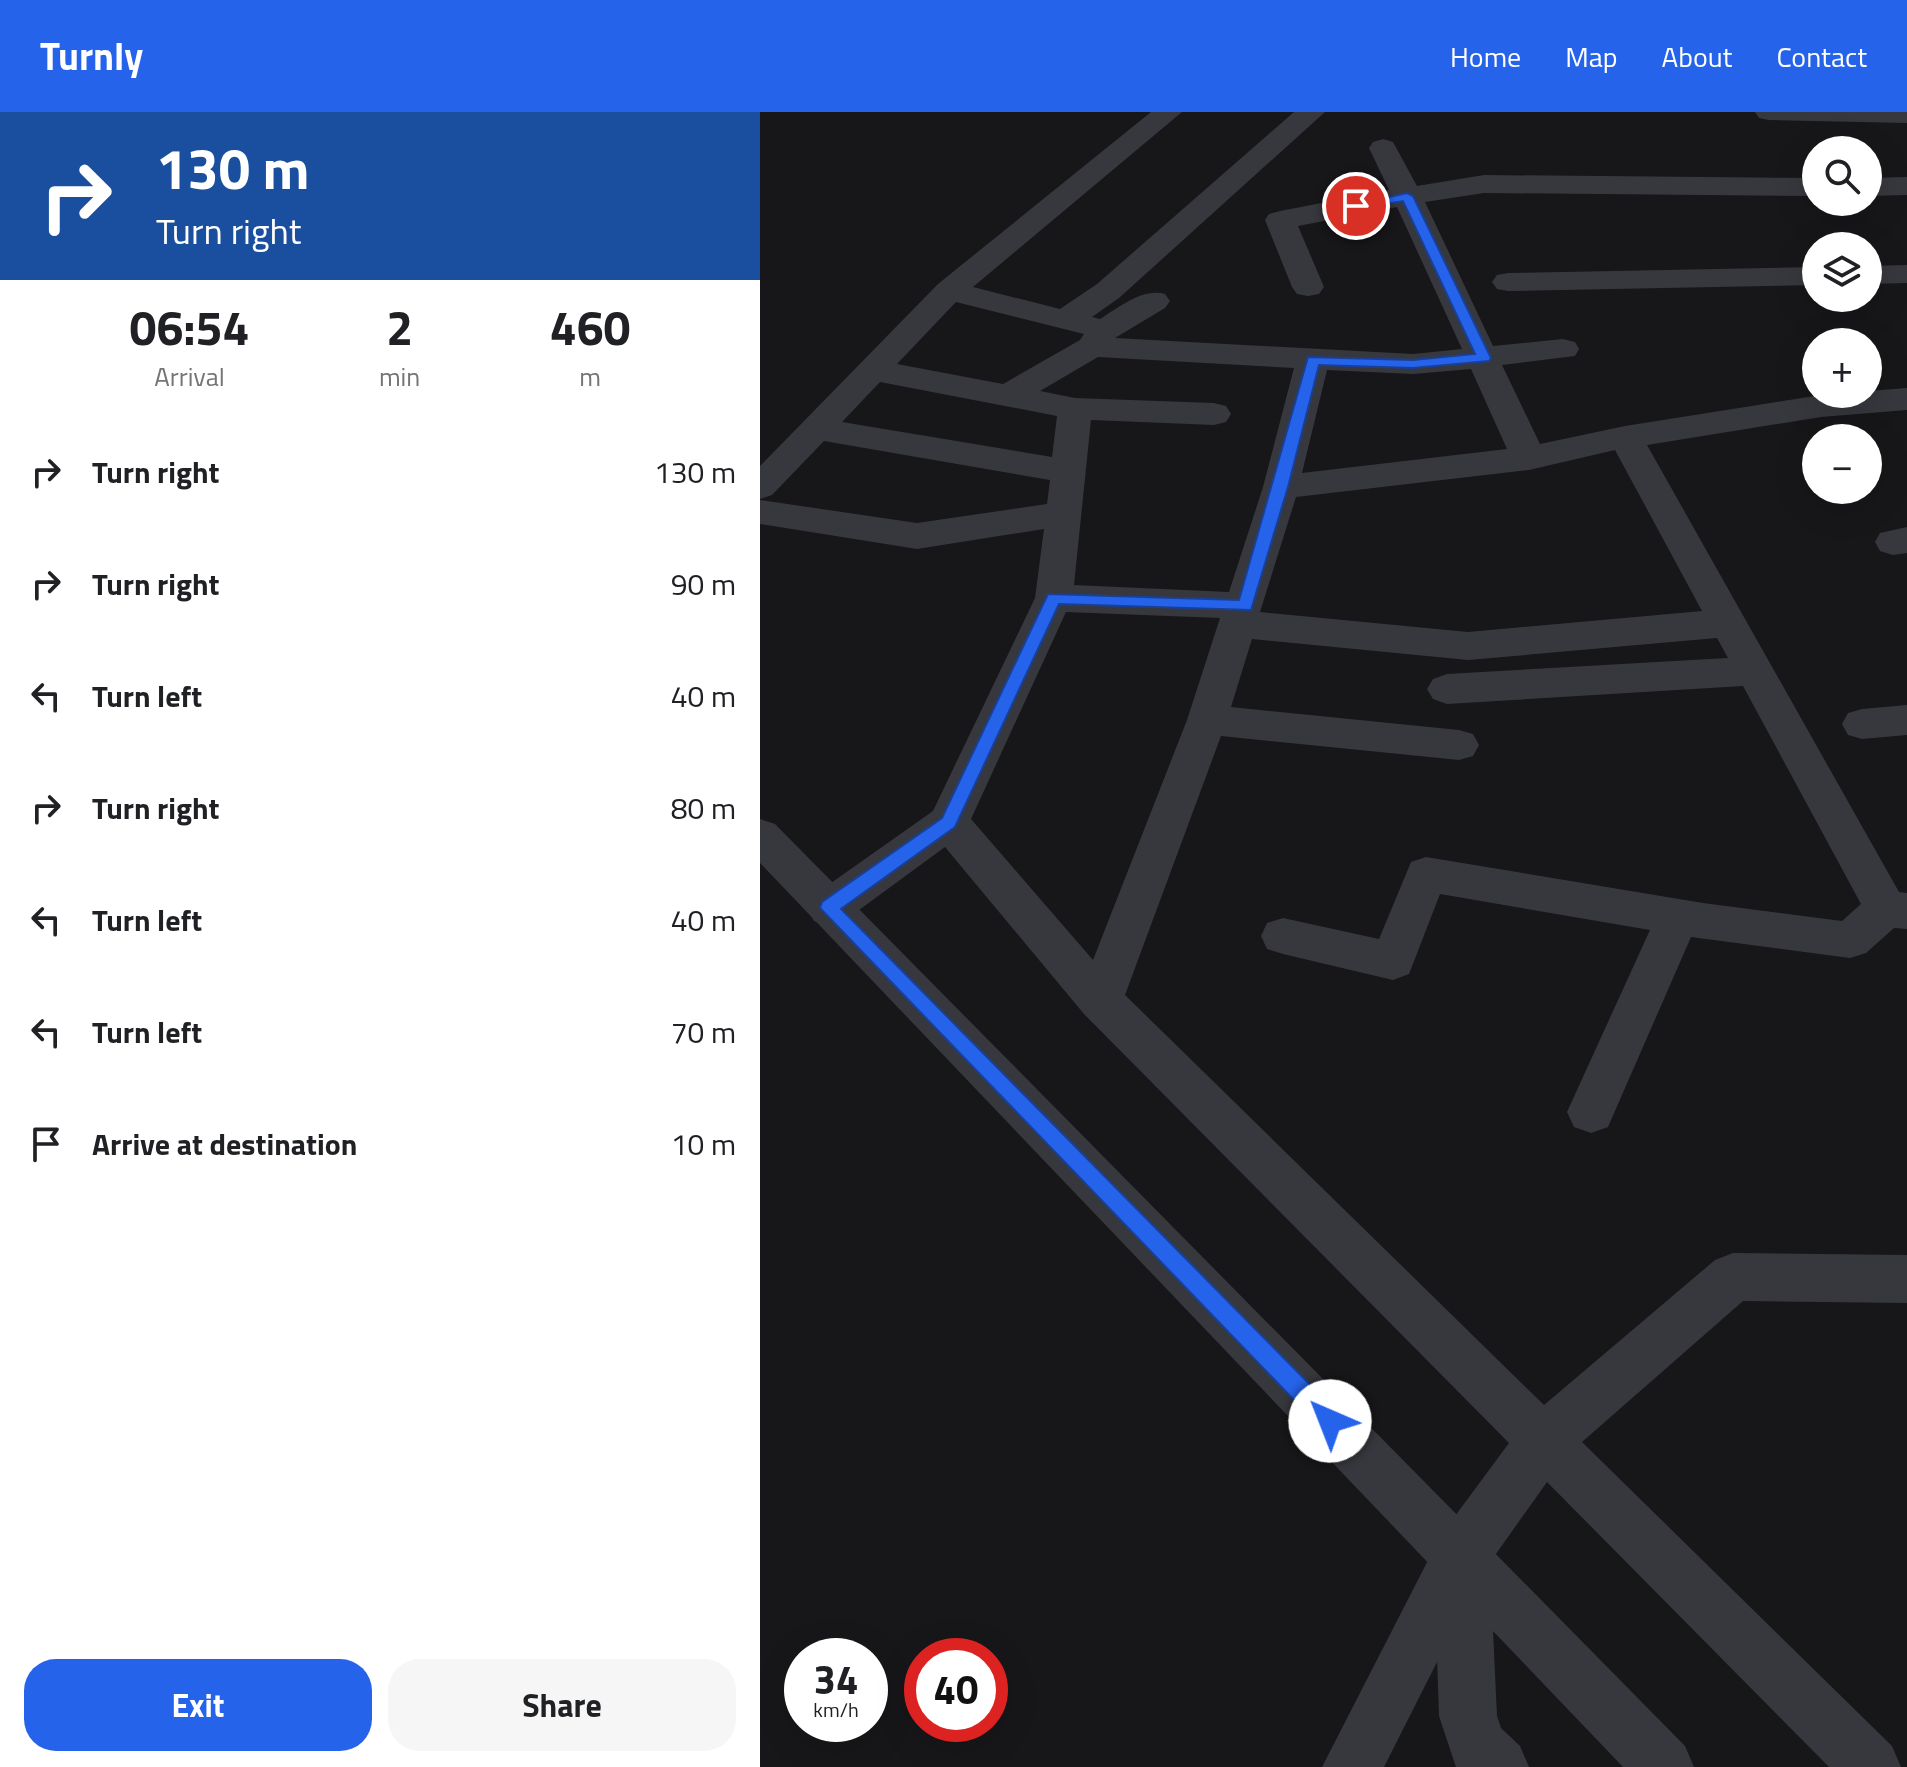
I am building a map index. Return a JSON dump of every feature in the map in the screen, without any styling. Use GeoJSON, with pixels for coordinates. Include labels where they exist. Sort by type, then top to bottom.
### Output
{"type":"FeatureCollection","features":[{"type":"Feature","properties":{"kind":"street"},"geometry":{"type":"LineString","coordinates":[[760,487],[949,291],[1168,112]]}},
{"type":"Feature","properties":{"kind":"street"},"geometry":{"type":"LineString","coordinates":[[1065,320],[1108,291],[1311,112]]}},
{"type":"Feature","properties":{"kind":"street"},"geometry":{"type":"LineString","coordinates":[[1769,112],[1907,115]]}},
{"type":"Feature","properties":{"kind":"street"},"geometry":{"type":"LineString","coordinates":[[1383,148],[1529,458]]}},
{"type":"Feature","properties":{"kind":"street"},"geometry":{"type":"LineString","coordinates":[[1308,287],[1280,220],[1484,184],[1802,187]]}},
{"type":"Feature","properties":{"kind":"street"},"geometry":{"type":"LineString","coordinates":[[1882,187],[1907,186]]}},
{"type":"Feature","properties":{"kind":"street"},"geometry":{"type":"LineString","coordinates":[[1882,275],[1907,274]]}},
{"type":"Feature","properties":{"kind":"street"},"geometry":{"type":"LineString","coordinates":[[1508,282],[1802,276]]}},
{"type":"Feature","properties":{"kind":"street"},"geometry":{"type":"LineString","coordinates":[[949,291],[1065,320],[1099,338],[1313,360],[1413,364],[1563,349]]}},
{"type":"Feature","properties":{"kind":"street"},"geometry":{"type":"LineString","coordinates":[[1006,397],[1154,301]]}},
{"type":"Feature","properties":{"kind":"street"},"geometry":{"type":"LineString","coordinates":[[1100,1000],[1207,720],[1242,615],[1281,487],[1313,360]]}},
{"type":"Feature","properties":{"kind":"street"},"geometry":{"type":"LineString","coordinates":[[874,370],[1075,409],[1214,414]]}},
{"type":"Feature","properties":{"kind":"street"},"geometry":{"type":"LineString","coordinates":[[1281,487],[1529,458],[1625,437],[1821,406],[1907,399]]}},
{"type":"Feature","properties":{"kind":"street"},"geometry":{"type":"LineString","coordinates":[[829,908],[949,822],[1054,598],[1075,409]]}},
{"type":"Feature","properties":{"kind":"street"},"geometry":{"type":"LineString","coordinates":[[818,429],[1067,471]]}},
{"type":"Feature","properties":{"kind":"street"},"geometry":{"type":"LineString","coordinates":[[1283,936],[1393,961],[1426,874],[1678,917],[1850,940],[1896,910],[1754,671],[1625,437]]}},
{"type":"Feature","properties":{"kind":"street"},"geometry":{"type":"LineString","coordinates":[[760,512],[917,536],[1065,514]]}},
{"type":"Feature","properties":{"kind":"street"},"geometry":{"type":"LineString","coordinates":[[1054,598],[1242,615],[1468,646],[1727,623]]}},
{"type":"Feature","properties":{"kind":"street"},"geometry":{"type":"LineString","coordinates":[[1447,689],[1754,671]]}},
{"type":"Feature","properties":{"kind":"street"},"geometry":{"type":"LineString","coordinates":[[1207,720],[1459,745]]}},
{"type":"Feature","properties":{"kind":"street"},"geometry":{"type":"LineString","coordinates":[[1862,724],[1907,720]]}},
{"type":"Feature","properties":{"kind":"street"},"geometry":{"type":"LineString","coordinates":[[949,822],[1100,1000],[1871,1767]]}},
{"type":"Feature","properties":{"kind":"street"},"geometry":{"type":"LineString","coordinates":[[760,836],[1664,1767]]}},
{"type":"Feature","properties":{"kind":"street"},"geometry":{"type":"LineString","coordinates":[[1591,1112],[1678,917]]}},
{"type":"Feature","properties":{"kind":"street"},"geometry":{"type":"LineString","coordinates":[[1352,1767],[1461,1555],[1543,1441],[1733,1277],[1907,1279]]}},
{"type":"Feature","properties":{"kind":"street"},"geometry":{"type":"LineString","coordinates":[[1461,1555],[1468,1716],[1477,1746],[1499,1767]]}},
{"type":"Feature","properties":{"kind":"route"},"geometry":{"type":"LineString","coordinates":[[1330,1421],[829,908],[949,822],[1054,598],[1245,606],[1281,487],[1313,360],[1413,364],[1484,358],[1407,196],[1356,206]]}}]}
